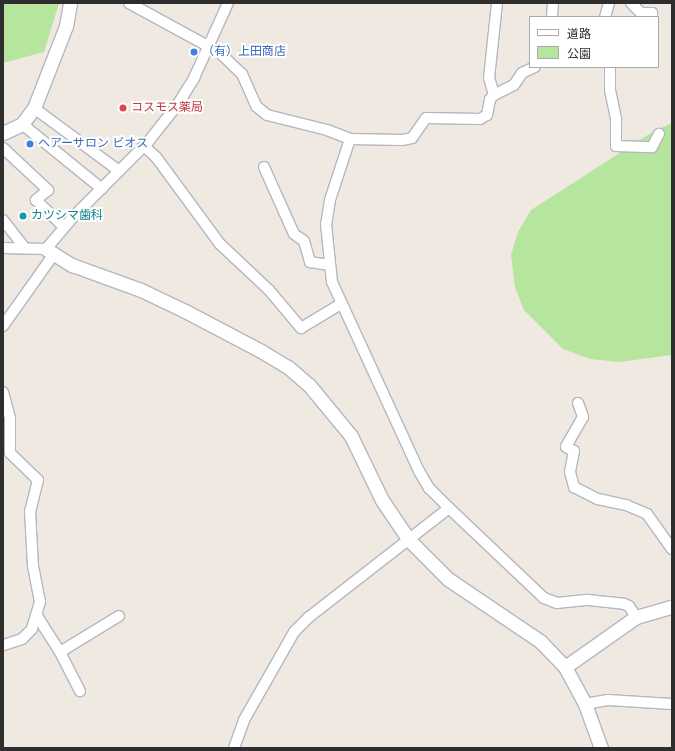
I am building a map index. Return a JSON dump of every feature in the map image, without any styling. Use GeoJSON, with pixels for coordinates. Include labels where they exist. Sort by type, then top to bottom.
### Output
{"type":"FeatureCollection","features":[{"type":"Feature","properties":{"kind":"street"},"geometry":{"type":"LineString","coordinates":[[3,133],[22,124],[34,108],[66,26],[70,3]]}},
{"type":"Feature","properties":{"kind":"street"},"geometry":{"type":"LineString","coordinates":[[129,3],[209,45],[242,74],[256,106],[267,115],[328,130],[350,139],[402,140],[412,138],[426,118],[480,119],[487,115],[490,99],[494,95],[514,85],[522,73],[533,68]]}},
{"type":"Feature","properties":{"kind":"street"},"geometry":{"type":"LineString","coordinates":[[3,326],[64,227],[144,146],[178,104],[209,45],[228,3]]}},
{"type":"Feature","properties":{"kind":"street"},"geometry":{"type":"LineString","coordinates":[[494,95],[489,78],[497,3]]}},
{"type":"Feature","properties":{"kind":"street"},"geometry":{"type":"LineString","coordinates":[[552,16],[553,3]]}},
{"type":"Feature","properties":{"kind":"street"},"geometry":{"type":"LineString","coordinates":[[605,16],[609,3]]}},
{"type":"Feature","properties":{"kind":"street"},"geometry":{"type":"LineString","coordinates":[[631,3],[641,13],[652,13],[652,16]]}},
{"type":"Feature","properties":{"kind":"street"},"geometry":{"type":"LineString","coordinates":[[610,68],[610,90],[616,119],[616,146],[652,147],[659,134]]}},
{"type":"Feature","properties":{"kind":"street"},"geometry":{"type":"LineString","coordinates":[[34,108],[119,171]]}},
{"type":"Feature","properties":{"kind":"street"},"geometry":{"type":"LineString","coordinates":[[22,124],[102,189]]}},
{"type":"Feature","properties":{"kind":"street"},"geometry":{"type":"LineString","coordinates":[[350,139],[330,200],[326,224],[332,282],[419,472],[429,488],[544,598],[557,603],[588,600],[624,604],[636,617]]}},
{"type":"Feature","properties":{"kind":"street"},"geometry":{"type":"LineString","coordinates":[[144,146],[156,157],[220,244],[269,290],[301,328],[341,304]]}},
{"type":"Feature","properties":{"kind":"street"},"geometry":{"type":"LineString","coordinates":[[3,148],[48,190],[36,200],[64,227]]}},
{"type":"Feature","properties":{"kind":"street"},"geometry":{"type":"LineString","coordinates":[[264,166],[294,234],[304,241],[310,262],[330,265]]}},
{"type":"Feature","properties":{"kind":"street"},"geometry":{"type":"LineString","coordinates":[[3,220],[24,247]]}},
{"type":"Feature","properties":{"kind":"street"},"geometry":{"type":"LineString","coordinates":[[3,248],[24,247],[50,251],[72,265],[141,290],[185,310],[288,367],[324,401],[351,436],[382,500],[409,540],[448,579],[540,641],[565,667],[585,704],[601,748]]}},
{"type":"Feature","properties":{"kind":"street"},"geometry":{"type":"LineString","coordinates":[[3,392],[10,418],[6,454],[38,480],[30,511],[33,566],[40,602],[32,629],[22,639],[3,645]]}},
{"type":"Feature","properties":{"kind":"street"},"geometry":{"type":"LineString","coordinates":[[578,402],[583,416],[566,446],[574,451],[570,472],[574,487],[598,499],[626,505],[647,514],[672,549]]}},
{"type":"Feature","properties":{"kind":"street"},"geometry":{"type":"LineString","coordinates":[[234,748],[244,720],[294,632],[309,617],[449,508]]}},
{"type":"Feature","properties":{"kind":"street"},"geometry":{"type":"LineString","coordinates":[[565,667],[636,617],[672,608]]}},
{"type":"Feature","properties":{"kind":"street"},"geometry":{"type":"LineString","coordinates":[[37,616],[60,652],[80,691]]}},
{"type":"Feature","properties":{"kind":"street"},"geometry":{"type":"LineString","coordinates":[[60,652],[119,616]]}},
{"type":"Feature","properties":{"kind":"street"},"geometry":{"type":"LineString","coordinates":[[585,704],[608,700],[672,704]]}},
{"type":"Feature","properties":{"kind":"green space"},"geometry":{"type":"Polygon","coordinates":[[[3,3],[59,3],[44,52],[3,63],[3,3]]]}},
{"type":"Feature","properties":{"kind":"green space"},"geometry":{"type":"Polygon","coordinates":[[[672,123],[672,355],[619,362],[590,359],[563,349],[524,310],[515,287],[511,255],[518,232],[531,210],[654,131],[672,123]]]}},
{"type":"Feature","properties":{"kind":"place","name":"（有）上田商店"},"geometry":{"type":"Point","coordinates":[194,52]}},
{"type":"Feature","properties":{"kind":"place","name":"コスモス薬局"},"geometry":{"type":"Point","coordinates":[123,108]}},
{"type":"Feature","properties":{"kind":"place","name":"ヘアーサロン ビオス"},"geometry":{"type":"Point","coordinates":[30,144]}},
{"type":"Feature","properties":{"kind":"place","name":"カツシマ歯科"},"geometry":{"type":"Point","coordinates":[23,216]}}]}
